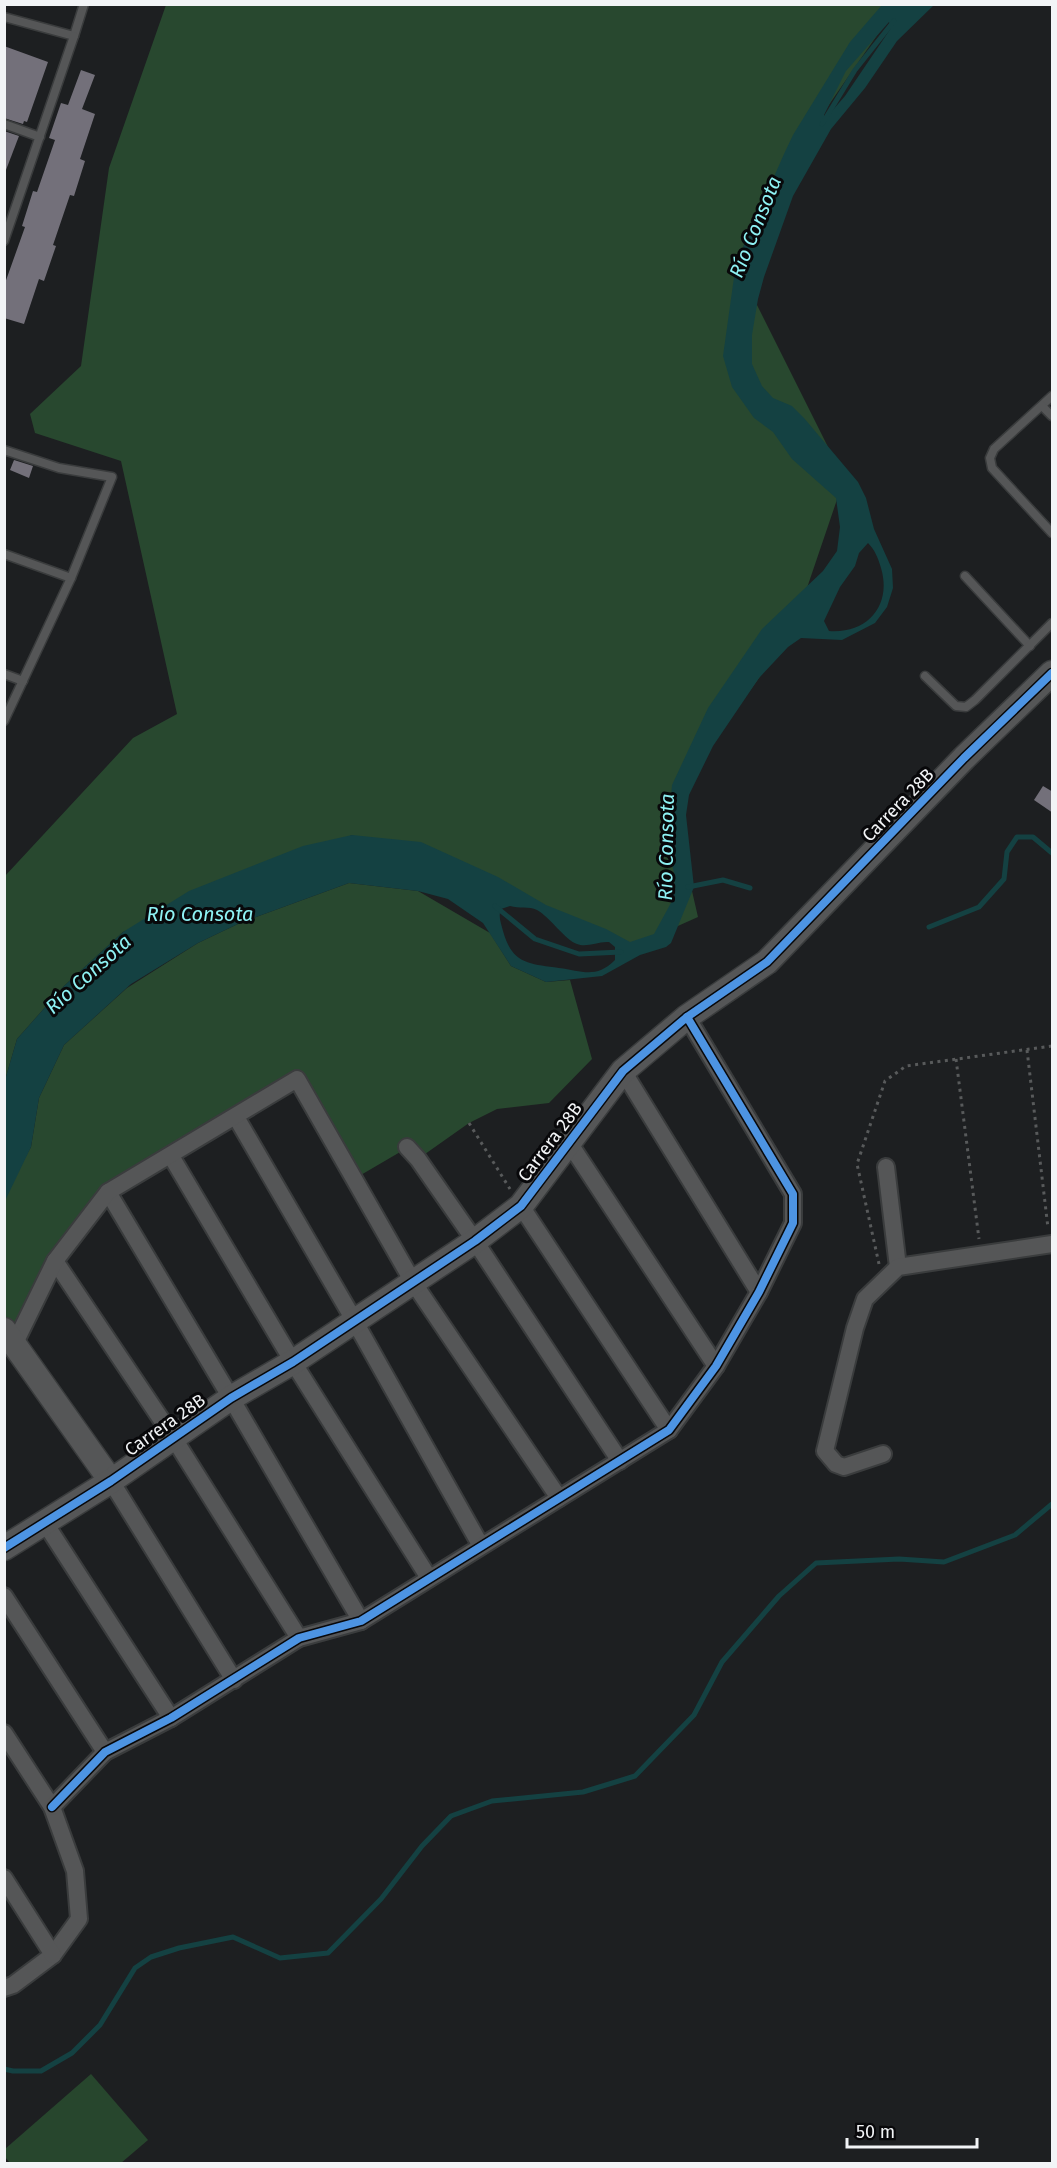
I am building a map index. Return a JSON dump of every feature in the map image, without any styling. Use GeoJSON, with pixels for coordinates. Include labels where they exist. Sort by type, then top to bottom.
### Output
{"type":"FeatureCollection","features":[{"type":"Feature","properties":{"kind":"street","name":"Carrera 28B"},"geometry":{"type":"LineString","coordinates":[[4,1548],[111,1481],[231,1398],[293,1362],[475,1241],[521,1206],[623,1071],[687,1017],[767,962],[964,758],[1053,673]]}},
{"type":"Feature","properties":{"kind":"street"},"geometry":{"type":"LineString","coordinates":[[52,1806],[105,1752],[171,1718],[299,1638],[361,1622],[669,1430],[716,1366],[759,1292],[793,1222],[793,1194],[687,1017]]}},
{"type":"Feature","properties":{"kind":"street"},"geometry":{"type":"LineString","coordinates":[[623,1071],[759,1292]]}},
{"type":"Feature","properties":{"kind":"street"},"geometry":{"type":"LineString","coordinates":[[234,1680],[111,1481],[9,1338],[55,1261],[108,1192],[297,1079],[413,1282],[559,1498]]}},
{"type":"Feature","properties":{"kind":"street"},"geometry":{"type":"LineString","coordinates":[[236,1117],[481,1546]]}},
{"type":"Feature","properties":{"kind":"street"},"geometry":{"type":"LineString","coordinates":[[568,1141],[716,1366]]}},
{"type":"Feature","properties":{"kind":"street"},"geometry":{"type":"LineString","coordinates":[[407,1147],[418,1159],[475,1241],[620,1461]]}},
{"type":"Feature","properties":{"kind":"street"},"geometry":{"type":"LineString","coordinates":[[171,1156],[293,1362],[429,1578]]}},
{"type":"Feature","properties":{"kind":"street"},"geometry":{"type":"LineString","coordinates":[[886,1167],[898,1267]]}},
{"type":"Feature","properties":{"kind":"street"},"geometry":{"type":"LineString","coordinates":[[108,1192],[361,1622]]}},
{"type":"Feature","properties":{"kind":"street"},"geometry":{"type":"LineString","coordinates":[[521,1206],[669,1430]]}},
{"type":"Feature","properties":{"kind":"street"},"geometry":{"type":"LineString","coordinates":[[884,1454],[844,1467],[836,1464],[825,1451],[855,1328],[865,1299],[898,1267],[1051,1245]]}},
{"type":"Feature","properties":{"kind":"street"},"geometry":{"type":"LineString","coordinates":[[55,1261],[173,1437],[299,1638]]}},
{"type":"Feature","properties":{"kind":"street"},"geometry":{"type":"LineString","coordinates":[[45,1523],[171,1718]]}},
{"type":"Feature","properties":{"kind":"street"},"geometry":{"type":"LineString","coordinates":[[4,1596],[105,1752]]}},
{"type":"Feature","properties":{"kind":"street"},"geometry":{"type":"LineString","coordinates":[[4,1733],[10,1755],[52,1806],[75,1870],[79,1919],[53,1955],[13,1985],[4,1988]]}},
{"type":"Feature","properties":{"kind":"street"},"geometry":{"type":"LineString","coordinates":[[4,1878],[53,1955]]}},
{"type":"Feature","properties":{"kind":"lane"},"geometry":{"type":"LineString","coordinates":[[4,241],[8,222],[84,4]]}},
{"type":"Feature","properties":{"kind":"lane"},"geometry":{"type":"LineString","coordinates":[[4,17],[74,36]]}},
{"type":"Feature","properties":{"kind":"lane"},"geometry":{"type":"LineString","coordinates":[[4,124],[39,137]]}},
{"type":"Feature","properties":{"kind":"lane"},"geometry":{"type":"LineString","coordinates":[[1053,396],[994,449],[990,458],[992,468],[1053,533]]}},
{"type":"Feature","properties":{"kind":"lane"},"geometry":{"type":"LineString","coordinates":[[1042,406],[1053,416]]}},
{"type":"Feature","properties":{"kind":"lane"},"geometry":{"type":"LineString","coordinates":[[4,450],[59,468],[112,477],[71,578],[4,721]]}},
{"type":"Feature","properties":{"kind":"lane"},"geometry":{"type":"LineString","coordinates":[[4,554],[71,578]]}},
{"type":"Feature","properties":{"kind":"lane"},"geometry":{"type":"LineString","coordinates":[[965,576],[1030,646]]}},
{"type":"Feature","properties":{"kind":"lane"},"geometry":{"type":"LineString","coordinates":[[925,676],[956,706],[966,707],[1053,623]]}},
{"type":"Feature","properties":{"kind":"lane"},"geometry":{"type":"LineString","coordinates":[[4,674],[23,681]]}},
{"type":"Feature","properties":{"kind":"path"},"geometry":{"type":"LineString","coordinates":[[883,1283],[857,1164],[885,1081],[906,1066],[1053,1046]]}},
{"type":"Feature","properties":{"kind":"path"},"geometry":{"type":"LineString","coordinates":[[1027,1049],[1051,1245]]}},
{"type":"Feature","properties":{"kind":"path"},"geometry":{"type":"LineString","coordinates":[[956,1059],[981,1255]]}},
{"type":"Feature","properties":{"kind":"path"},"geometry":{"type":"LineString","coordinates":[[469,1123],[521,1206]]}},
{"type":"Feature","properties":{"kind":"green space"},"geometry":{"type":"Polygon","coordinates":[[[166,5],[898,5],[767,194],[736,263],[844,479],[792,632],[671,800],[698,917],[633,946],[352,835],[123,932],[64,986],[17,1039],[5,1080],[5,876],[133,738],[177,714],[121,461],[35,433],[30,414],[81,366],[109,168],[166,5]]]}},
{"type":"Feature","properties":{"kind":"green space"},"geometry":{"type":"Polygon","coordinates":[[[349,883],[418,891],[490,933],[511,966],[546,982],[570,980],[592,1059],[549,1103],[497,1109],[469,1123],[418,1159],[407,1148],[354,1179],[297,1080],[108,1192],[55,1261],[14,1345],[5,1330],[5,1194],[31,1147],[39,1098],[64,1045],[127,988],[198,943],[242,922],[349,883]]]}},
{"type":"Feature","properties":{"kind":"green space"},"geometry":{"type":"Polygon","coordinates":[[[91,2074],[148,2140],[121,2163],[10,2163],[5,2157],[5,2149],[91,2074]]]}},
{"type":"Feature","properties":{"kind":"water","name":"Rio Consota"},"geometry":{"type":"Polygon","coordinates":[[[882,5],[934,5],[897,41],[865,88],[831,129],[793,196],[758,299],[752,335],[752,364],[762,386],[773,398],[792,406],[804,418],[858,482],[866,498],[874,529],[892,569],[893,588],[887,607],[875,623],[842,640],[801,638],[788,647],[759,678],[713,746],[689,795],[686,815],[694,887],[671,943],[666,947],[640,955],[602,976],[546,982],[511,966],[483,923],[448,899],[418,891],[349,883],[242,922],[198,943],[131,984],[64,1045],[39,1098],[31,1147],[5,1201],[5,1080],[17,1039],[64,986],[123,932],[189,891],[303,846],[352,835],[421,842],[498,877],[546,905],[606,929],[630,942],[654,934],[672,901],[675,877],[667,844],[672,785],[708,708],[762,629],[823,571],[837,551],[840,527],[836,498],[792,459],[773,432],[754,418],[732,387],[723,356],[736,263],[793,135],[850,42],[882,5]],[[889,22],[846,71],[824,115],[825,119],[845,96],[891,28],[889,22]],[[868,543],[859,553],[855,566],[840,587],[824,621],[829,631],[855,628],[874,614],[880,605],[884,581],[873,548],[868,543]],[[510,906],[501,909],[500,920],[507,942],[511,950],[523,960],[539,965],[595,972],[615,960],[615,947],[609,942],[577,944],[537,910],[510,906]]]}},
{"type":"Feature","properties":{"kind":"building"},"geometry":{"type":"Polygon","coordinates":[[[4,46],[48,62],[27,122],[24,121],[23,124],[4,118],[4,46]]]}},
{"type":"Feature","properties":{"kind":"building"},"geometry":{"type":"Polygon","coordinates":[[[81,70],[95,75],[82,109],[95,114],[80,159],[85,161],[74,196],[70,195],[53,245],[56,246],[44,281],[39,279],[24,324],[4,318],[4,286],[25,227],[22,226],[33,191],[37,192],[55,140],[49,138],[61,103],[68,105],[81,70]]]}},
{"type":"Feature","properties":{"kind":"building"},"geometry":{"type":"Polygon","coordinates":[[[4,131],[19,136],[6,170],[4,170],[4,131]]]}},
{"type":"Feature","properties":{"kind":"building"},"geometry":{"type":"Polygon","coordinates":[[[14,460],[33,466],[29,478],[10,470],[14,460]]]}},
{"type":"Feature","properties":{"kind":"building"},"geometry":{"type":"Polygon","coordinates":[[[1043,786],[1053,792],[1053,813],[1034,800],[1043,786]]]}},
{"type":"Feature","properties":{"kind":"waterway","name":"Río Consota"},"geometry":{"type":"LineString","coordinates":[[822,124],[855,70],[894,21]]}},
{"type":"Feature","properties":{"kind":"waterway"},"geometry":{"type":"LineString","coordinates":[[929,927],[979,907],[1004,879],[1007,852],[1017,837],[1033,837],[1052,853]]}},
{"type":"Feature","properties":{"kind":"waterway"},"geometry":{"type":"LineString","coordinates":[[688,887],[723,880],[750,888]]}},
{"type":"Feature","properties":{"kind":"waterway","name":"Río Consota"},"geometry":{"type":"LineString","coordinates":[[495,906],[535,939],[579,954],[621,952]]}},
{"type":"Feature","properties":{"kind":"waterway"},"geometry":{"type":"LineString","coordinates":[[4,2069],[41,2071],[72,2053],[100,2025],[135,1968],[151,1957],[179,1948],[233,1937],[280,1958],[328,1953],[381,1899],[422,1846],[451,1816],[492,1801],[583,1792],[635,1776],[694,1715],[722,1662],[779,1596],[816,1563],[899,1559],[944,1562],[1015,1535],[1052,1504]]}},
{"type":"Feature","properties":{"kind":"cycle path"},"geometry":{"type":"LineString","coordinates":[[4,1548],[111,1481],[231,1398],[293,1362],[475,1241],[521,1206],[623,1071],[687,1017],[767,962],[964,758],[1052,673]]}},
{"type":"Feature","properties":{"kind":"cycle path"},"geometry":{"type":"LineString","coordinates":[[52,1807],[105,1752],[171,1718],[299,1638],[361,1621],[669,1430],[716,1366],[759,1292],[793,1223],[793,1194],[687,1017]]}}]}
